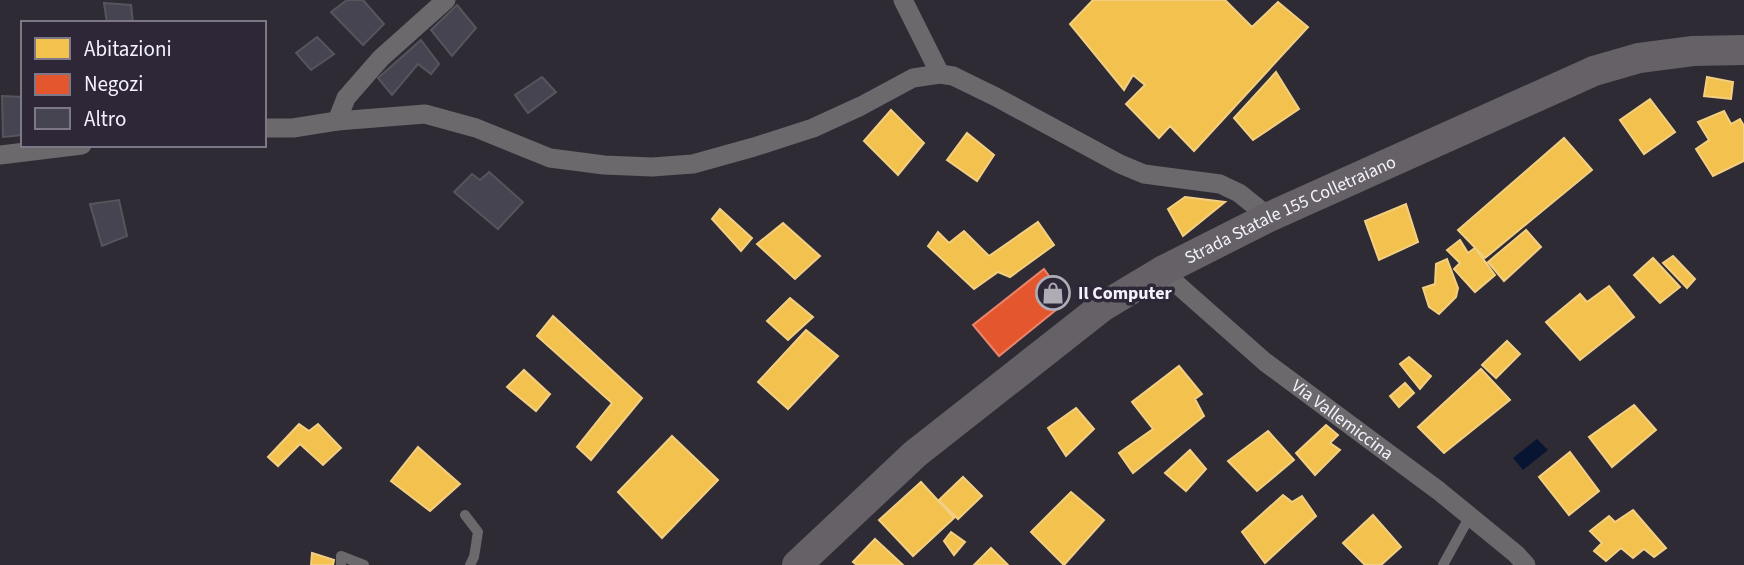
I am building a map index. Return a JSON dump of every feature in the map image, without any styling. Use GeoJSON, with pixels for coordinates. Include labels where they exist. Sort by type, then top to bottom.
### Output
{"type":"FeatureCollection","features":[{"type":"Feature","properties":{"kind":"main road","name":"Strada Statale 155 Colletraiano"},"geometry":{"type":"LineString","coordinates":[[797,565],[915,454],[988,395],[1102,307],[1162,271],[1269,217],[1594,71],[1639,58],[1693,51],[1744,50]]}},
{"type":"Feature","properties":{"kind":"street"},"geometry":{"type":"LineString","coordinates":[[337,121],[346,98],[381,58],[446,0]]}},
{"type":"Feature","properties":{"kind":"street"},"geometry":{"type":"LineString","coordinates":[[903,0],[940,74]]}},
{"type":"Feature","properties":{"kind":"street"},"geometry":{"type":"LineString","coordinates":[[266,128],[293,128],[337,121],[425,114],[476,128],[550,158],[604,165],[652,167],[693,164],[813,128],[913,78],[940,74],[953,76],[1120,164],[1144,174],[1220,184],[1239,193],[1269,217]]}},
{"type":"Feature","properties":{"kind":"street"},"geometry":{"type":"LineString","coordinates":[[0,155],[66,147]]}},
{"type":"Feature","properties":{"kind":"street","name":"Via Vallemiccina"},"geometry":{"type":"LineString","coordinates":[[1162,271],[1265,362],[1470,516],[1526,565]]}},
{"type":"Feature","properties":{"kind":"lane"},"geometry":{"type":"LineString","coordinates":[[465,515],[478,532],[470,565]]}},
{"type":"Feature","properties":{"kind":"lane"},"geometry":{"type":"LineString","coordinates":[[1443,565],[1470,516]]}},
{"type":"Feature","properties":{"kind":"lane"},"geometry":{"type":"LineString","coordinates":[[341,565],[341,556],[364,565]]}},
{"type":"Feature","properties":{"kind":"water"},"geometry":{"type":"Polygon","coordinates":[[[1537,439],[1548,450],[1523,470],[1513,458],[1537,439]]]}},
{"type":"Feature","properties":{"kind":"building: Abitazioni"},"geometry":{"type":"Polygon","coordinates":[[[1093,0],[1225,0],[1252,27],[1278,2],[1308,27],[1194,151],[1170,126],[1159,138],[1126,104],[1145,85],[1133,75],[1124,90],[1070,24],[1093,0]]]}},
{"type":"Feature","properties":{"kind":"building: Abitazioni"},"geometry":{"type":"Polygon","coordinates":[[[1276,72],[1299,109],[1253,140],[1234,118],[1276,72]]]}},
{"type":"Feature","properties":{"kind":"building: Abitazioni"},"geometry":{"type":"Polygon","coordinates":[[[1707,77],[1733,82],[1731,99],[1704,96],[1707,77]]]}},
{"type":"Feature","properties":{"kind":"building: Abitazioni"},"geometry":{"type":"Polygon","coordinates":[[[1650,99],[1675,132],[1644,154],[1620,120],[1650,99]]]}},
{"type":"Feature","properties":{"kind":"building: Abitazioni"},"geometry":{"type":"Polygon","coordinates":[[[891,110],[924,143],[898,175],[864,141],[891,110]]]}},
{"type":"Feature","properties":{"kind":"building: Abitazioni"},"geometry":{"type":"Polygon","coordinates":[[[1724,111],[1731,124],[1740,119],[1744,126],[1744,161],[1713,176],[1696,149],[1709,140],[1698,122],[1724,111]]]}},
{"type":"Feature","properties":{"kind":"building: Abitazioni"},"geometry":{"type":"Polygon","coordinates":[[[967,133],[994,155],[977,181],[947,160],[967,133]]]}},
{"type":"Feature","properties":{"kind":"building: Abitazioni"},"geometry":{"type":"Polygon","coordinates":[[[1564,138],[1592,170],[1485,258],[1458,230],[1564,138]]]}},
{"type":"Feature","properties":{"kind":"building: Abitazioni"},"geometry":{"type":"Polygon","coordinates":[[[1185,197],[1225,202],[1183,236],[1168,209],[1185,197]]]}},
{"type":"Feature","properties":{"kind":"building: Abitazioni"},"geometry":{"type":"Polygon","coordinates":[[[1406,204],[1418,242],[1379,260],[1365,221],[1406,204]]]}},
{"type":"Feature","properties":{"kind":"building: Abitazioni"},"geometry":{"type":"Polygon","coordinates":[[[720,209],[752,238],[741,251],[712,219],[720,209]]]}},
{"type":"Feature","properties":{"kind":"building: Abitazioni"},"geometry":{"type":"Polygon","coordinates":[[[1038,222],[1054,245],[1010,277],[998,272],[974,289],[928,246],[938,232],[949,243],[964,231],[989,256],[1038,222]]]}},
{"type":"Feature","properties":{"kind":"building: Abitazioni"},"geometry":{"type":"Polygon","coordinates":[[[783,223],[820,256],[795,279],[757,244],[783,223]]]}},
{"type":"Feature","properties":{"kind":"building: Abitazioni"},"geometry":{"type":"Polygon","coordinates":[[[1526,230],[1541,247],[1504,281],[1488,262],[1526,230]]]}},
{"type":"Feature","properties":{"kind":"building: Abitazioni"},"geometry":{"type":"Polygon","coordinates":[[[1460,240],[1468,253],[1475,248],[1495,275],[1475,292],[1454,269],[1460,263],[1447,250],[1460,240]]]}},
{"type":"Feature","properties":{"kind":"building: Abitazioni"},"geometry":{"type":"Polygon","coordinates":[[[1673,256],[1695,279],[1687,288],[1663,263],[1673,256]]]}},
{"type":"Feature","properties":{"kind":"building: Abitazioni"},"geometry":{"type":"Polygon","coordinates":[[[1653,258],[1680,287],[1660,303],[1634,275],[1653,258]]]}},
{"type":"Feature","properties":{"kind":"building: Abitazioni"},"geometry":{"type":"Polygon","coordinates":[[[1447,259],[1458,288],[1456,297],[1439,314],[1429,307],[1423,288],[1435,284],[1436,264],[1447,259]]]}},
{"type":"Feature","properties":{"kind":"building: Abitazioni"},"geometry":{"type":"Polygon","coordinates":[[[1609,286],[1634,317],[1580,360],[1546,322],[1580,294],[1587,302],[1609,286]]]}},
{"type":"Feature","properties":{"kind":"building: Abitazioni"},"geometry":{"type":"Polygon","coordinates":[[[790,298],[813,317],[788,340],[767,321],[790,298]]]}},
{"type":"Feature","properties":{"kind":"building: Abitazioni"},"geometry":{"type":"Polygon","coordinates":[[[553,316],[642,398],[591,460],[577,447],[612,403],[537,336],[553,316]]]}},
{"type":"Feature","properties":{"kind":"building: Abitazioni"},"geometry":{"type":"Polygon","coordinates":[[[806,330],[838,356],[788,409],[758,382],[806,330]]]}},
{"type":"Feature","properties":{"kind":"building: Abitazioni"},"geometry":{"type":"Polygon","coordinates":[[[1507,341],[1520,354],[1496,378],[1482,365],[1507,341]]]}},
{"type":"Feature","properties":{"kind":"building: Abitazioni"},"geometry":{"type":"Polygon","coordinates":[[[1409,357],[1431,376],[1420,389],[1400,364],[1409,357]]]}},
{"type":"Feature","properties":{"kind":"building: Abitazioni"},"geometry":{"type":"Polygon","coordinates":[[[1179,366],[1202,394],[1195,399],[1204,416],[1133,473],[1119,453],[1153,429],[1132,402],[1179,366]]]}},
{"type":"Feature","properties":{"kind":"building: Abitazioni"},"geometry":{"type":"Polygon","coordinates":[[[1481,369],[1510,400],[1444,453],[1418,427],[1481,369]]]}},
{"type":"Feature","properties":{"kind":"building: Abitazioni"},"geometry":{"type":"Polygon","coordinates":[[[524,370],[550,394],[536,411],[507,387],[524,370]]]}},
{"type":"Feature","properties":{"kind":"building: Abitazioni"},"geometry":{"type":"Polygon","coordinates":[[[1405,383],[1414,393],[1399,407],[1390,396],[1405,383]]]}},
{"type":"Feature","properties":{"kind":"building: Abitazioni"},"geometry":{"type":"Polygon","coordinates":[[[1634,405],[1656,430],[1612,467],[1589,437],[1634,405]]]}},
{"type":"Feature","properties":{"kind":"building: Abitazioni"},"geometry":{"type":"Polygon","coordinates":[[[1076,408],[1094,429],[1066,456],[1048,428],[1076,408]]]}},
{"type":"Feature","properties":{"kind":"building: Abitazioni"},"geometry":{"type":"Polygon","coordinates":[[[299,424],[309,431],[318,424],[341,448],[323,465],[300,444],[278,466],[268,457],[299,424]]]}},
{"type":"Feature","properties":{"kind":"building: Abitazioni"},"geometry":{"type":"Polygon","coordinates":[[[1326,425],[1338,435],[1330,443],[1340,450],[1315,475],[1296,453],[1326,425]]]}},
{"type":"Feature","properties":{"kind":"building: Abitazioni"},"geometry":{"type":"Polygon","coordinates":[[[1268,431],[1294,460],[1257,491],[1228,461],[1268,431]]]}},
{"type":"Feature","properties":{"kind":"building: Abitazioni"},"geometry":{"type":"Polygon","coordinates":[[[672,436],[718,480],[662,538],[618,492],[672,436]]]}},
{"type":"Feature","properties":{"kind":"building: Abitazioni"},"geometry":{"type":"Polygon","coordinates":[[[418,447],[460,484],[430,511],[391,481],[418,447]]]}},
{"type":"Feature","properties":{"kind":"building: Abitazioni"},"geometry":{"type":"Polygon","coordinates":[[[1190,450],[1206,469],[1186,491],[1165,473],[1190,450]]]}},
{"type":"Feature","properties":{"kind":"building: Abitazioni"},"geometry":{"type":"Polygon","coordinates":[[[1570,452],[1599,491],[1569,515],[1539,477],[1570,452]]]}},
{"type":"Feature","properties":{"kind":"building: Abitazioni"},"geometry":{"type":"Polygon","coordinates":[[[963,477],[982,496],[958,519],[939,500],[963,477]]]}},
{"type":"Feature","properties":{"kind":"building: Abitazioni"},"geometry":{"type":"Polygon","coordinates":[[[921,482],[954,518],[913,556],[879,520],[921,482]]]}},
{"type":"Feature","properties":{"kind":"building: Abitazioni"},"geometry":{"type":"Polygon","coordinates":[[[1071,492],[1104,520],[1064,565],[1031,532],[1071,492]]]}},
{"type":"Feature","properties":{"kind":"building: Abitazioni"},"geometry":{"type":"Polygon","coordinates":[[[1283,495],[1292,502],[1302,496],[1316,516],[1265,563],[1242,532],[1283,495]]]}},
{"type":"Feature","properties":{"kind":"building: Abitazioni"},"geometry":{"type":"Polygon","coordinates":[[[1633,510],[1666,548],[1654,557],[1644,549],[1633,558],[1621,548],[1606,561],[1594,551],[1602,543],[1590,531],[1609,516],[1615,522],[1633,510]]]}},
{"type":"Feature","properties":{"kind":"building: Abitazioni"},"geometry":{"type":"Polygon","coordinates":[[[1373,515],[1401,547],[1381,565],[1365,565],[1343,543],[1373,515]]]}},
{"type":"Feature","properties":{"kind":"building: Abitazioni"},"geometry":{"type":"Polygon","coordinates":[[[951,532],[965,542],[954,555],[944,541],[951,532]]]}},
{"type":"Feature","properties":{"kind":"building: Abitazioni"},"geometry":{"type":"Polygon","coordinates":[[[875,539],[903,565],[857,565],[853,562],[875,539]]]}},
{"type":"Feature","properties":{"kind":"building: Abitazioni"},"geometry":{"type":"Polygon","coordinates":[[[991,548],[1008,565],[974,565],[991,548]]]}},
{"type":"Feature","properties":{"kind":"building: Abitazioni"},"geometry":{"type":"Polygon","coordinates":[[[312,553],[334,560],[333,565],[311,565],[312,553]]]}},
{"type":"Feature","properties":{"kind":"building: Negozi"},"geometry":{"type":"Polygon","coordinates":[[[1044,269],[1067,301],[999,356],[973,325],[1044,269]]]}},
{"type":"Feature","properties":{"kind":"building: Altro"},"geometry":{"type":"Polygon","coordinates":[[[347,0],[363,0],[384,24],[363,45],[331,12],[347,0]]]}},
{"type":"Feature","properties":{"kind":"building: Altro"},"geometry":{"type":"Polygon","coordinates":[[[104,3],[131,5],[133,21],[107,21],[104,3]]]}},
{"type":"Feature","properties":{"kind":"building: Altro"},"geometry":{"type":"Polygon","coordinates":[[[457,5],[476,28],[452,56],[431,30],[457,5]]]}},
{"type":"Feature","properties":{"kind":"building: Altro"},"geometry":{"type":"Polygon","coordinates":[[[317,37],[334,54],[311,70],[296,53],[317,37]]]}},
{"type":"Feature","properties":{"kind":"building: Altro"},"geometry":{"type":"Polygon","coordinates":[[[421,40],[439,64],[431,74],[418,64],[392,95],[378,78],[421,40]]]}},
{"type":"Feature","properties":{"kind":"building: Altro"},"geometry":{"type":"Polygon","coordinates":[[[542,77],[556,92],[528,113],[515,95],[542,77]]]}},
{"type":"Feature","properties":{"kind":"building: Altro"},"geometry":{"type":"Polygon","coordinates":[[[2,96],[21,97],[21,135],[3,137],[2,96]]]}},
{"type":"Feature","properties":{"kind":"building: Altro"},"geometry":{"type":"Polygon","coordinates":[[[489,172],[523,202],[498,229],[454,192],[472,174],[480,180],[489,172]]]}},
{"type":"Feature","properties":{"kind":"building: Altro"},"geometry":{"type":"Polygon","coordinates":[[[119,200],[127,236],[102,246],[90,204],[119,200]]]}},
{"type":"Feature","properties":{"kind":"place","name":"Il Computer"},"geometry":{"type":"Point","coordinates":[1053,293]}}]}
